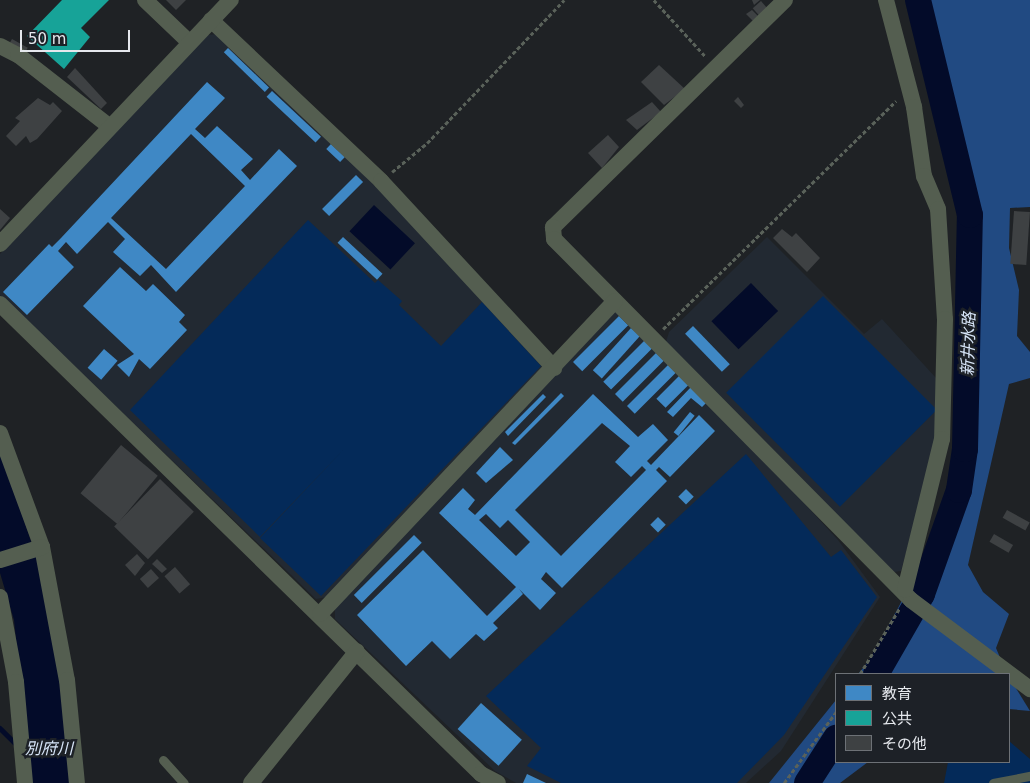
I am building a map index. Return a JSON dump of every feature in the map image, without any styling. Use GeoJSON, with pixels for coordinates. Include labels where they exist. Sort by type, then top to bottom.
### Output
{"type":"FeatureCollection","features":[{"type":"Feature","properties":{"kind":"street"},"geometry":{"type":"LineString","coordinates":[[145,0],[188,41]]}},
{"type":"Feature","properties":{"kind":"street"},"geometry":{"type":"LineString","coordinates":[[0,244],[188,41],[231,0]]}},
{"type":"Feature","properties":{"kind":"street"},"geometry":{"type":"LineString","coordinates":[[785,0],[553,227],[554,238],[616,301],[655,337],[905,590],[911,600],[1009,673]]}},
{"type":"Feature","properties":{"kind":"street"},"geometry":{"type":"LineString","coordinates":[[886,0],[908,89],[924,176],[938,209],[945,319],[942,439],[905,590]]}},
{"type":"Feature","properties":{"kind":"street"},"geometry":{"type":"LineString","coordinates":[[211,20],[381,181],[554,368]]}},
{"type":"Feature","properties":{"kind":"street"},"geometry":{"type":"LineString","coordinates":[[0,46],[18,55],[109,126]]}},
{"type":"Feature","properties":{"kind":"street"},"geometry":{"type":"LineString","coordinates":[[320,614],[616,301]]}},
{"type":"Feature","properties":{"kind":"street"},"geometry":{"type":"LineString","coordinates":[[0,304],[320,614],[477,779],[498,783]]}},
{"type":"Feature","properties":{"kind":"street"},"geometry":{"type":"LineString","coordinates":[[0,433],[42,547],[67,680],[77,783]]}},
{"type":"Feature","properties":{"kind":"street"},"geometry":{"type":"LineString","coordinates":[[0,560],[42,547]]}},
{"type":"Feature","properties":{"kind":"street"},"geometry":{"type":"LineString","coordinates":[[0,597],[16,682],[25,783]]}},
{"type":"Feature","properties":{"kind":"street"},"geometry":{"type":"LineString","coordinates":[[250,783],[357,651]]}},
{"type":"Feature","properties":{"kind":"street"},"geometry":{"type":"LineString","coordinates":[[1010,674],[1030,689]]}},
{"type":"Feature","properties":{"kind":"lane"},"geometry":{"type":"LineString","coordinates":[[163,760],[184,783]]}},
{"type":"Feature","properties":{"kind":"lane"},"geometry":{"type":"LineString","coordinates":[[993,783],[1030,776]]}},
{"type":"Feature","properties":{"kind":"path"},"geometry":{"type":"LineString","coordinates":[[381,181],[427,143],[564,0]]}},
{"type":"Feature","properties":{"kind":"path"},"geometry":{"type":"LineString","coordinates":[[654,0],[716,67]]}},
{"type":"Feature","properties":{"kind":"path"},"geometry":{"type":"LineString","coordinates":[[655,337],[908,89]]}},
{"type":"Feature","properties":{"kind":"path"},"geometry":{"type":"LineString","coordinates":[[861,673],[903,602],[905,590]]}},
{"type":"Feature","properties":{"kind":"path"},"geometry":{"type":"LineString","coordinates":[[784,783],[835,713]]}},
{"type":"Feature","properties":{"kind":"shaded area"},"geometry":{"type":"Polygon","coordinates":[[[923,0],[1030,0],[1030,207],[1010,208],[1009,248],[1019,290],[1017,336],[1030,352],[1030,378],[1009,384],[968,565],[983,592],[1009,614],[996,648],[1007,673],[859,673],[873,656],[920,566],[947,488],[967,389],[959,182],[939,105],[923,0]]]}},
{"type":"Feature","properties":{"kind":"shaded area"},"geometry":{"type":"Polygon","coordinates":[[[218,34],[330,138],[541,362],[542,370],[327,597],[316,599],[0,295],[0,254],[207,35],[218,34]]]}},
{"type":"Feature","properties":{"kind":"shaded area"},"geometry":{"type":"Polygon","coordinates":[[[308,220],[375,283],[378,280],[402,301],[399,305],[441,346],[482,302],[541,366],[321,596],[260,538],[346,447],[260,537],[130,410],[308,220]]]}},
{"type":"Feature","properties":{"kind":"shaded area"},"geometry":{"type":"Polygon","coordinates":[[[767,237],[864,334],[882,319],[937,379],[937,440],[901,571],[894,572],[666,342],[669,332],[767,237]]]}},
{"type":"Feature","properties":{"kind":"shaded area"},"geometry":{"type":"Polygon","coordinates":[[[823,296],[937,410],[840,507],[726,393],[823,296]]]}},
{"type":"Feature","properties":{"kind":"shaded area"},"geometry":{"type":"Polygon","coordinates":[[[616,310],[750,444],[838,540],[880,597],[781,751],[746,783],[516,783],[495,771],[335,619],[335,606],[616,310]]]}},
{"type":"Feature","properties":{"kind":"shaded area"},"geometry":{"type":"Polygon","coordinates":[[[746,454],[831,557],[841,550],[877,597],[784,735],[737,783],[561,783],[527,766],[541,748],[486,696],[746,454]]]}},
{"type":"Feature","properties":{"kind":"shaded area"},"geometry":{"type":"Polygon","coordinates":[[[1010,679],[1030,711],[1010,709],[1010,679]]]}},
{"type":"Feature","properties":{"kind":"shaded area"},"geometry":{"type":"Polygon","coordinates":[[[835,701],[835,763],[867,763],[840,783],[769,783],[835,701]]]}},
{"type":"Feature","properties":{"kind":"shaded area"},"geometry":{"type":"Polygon","coordinates":[[[1010,742],[1030,759],[1030,783],[944,783],[948,763],[1010,763],[1010,742]]]}},
{"type":"Feature","properties":{"kind":"water"},"geometry":{"type":"Polygon","coordinates":[[[374,205],[415,243],[390,270],[349,231],[374,205]]]}},
{"type":"Feature","properties":{"kind":"water"},"geometry":{"type":"Polygon","coordinates":[[[751,283],[778,311],[739,349],[711,321],[751,283]]]}},
{"type":"Feature","properties":{"kind":"water","name":"別府川"},"geometry":{"type":"Polygon","coordinates":[[[0,449],[37,559],[61,669],[72,783],[31,783],[14,620],[0,573],[0,449]]]}},
{"type":"Feature","properties":{"kind":"building: 教育"},"geometry":{"type":"Polygon","coordinates":[[[228,48],[269,88],[265,92],[224,52],[228,48]]]}},
{"type":"Feature","properties":{"kind":"building: 教育"},"geometry":{"type":"Polygon","coordinates":[[[207,82],[225,98],[195,129],[205,138],[217,126],[253,159],[241,170],[250,180],[279,149],[297,166],[176,292],[151,265],[140,276],[113,252],[125,239],[108,222],[77,254],[66,242],[58,251],[74,267],[27,315],[3,292],[49,244],[52,247],[207,82]],[[191,134],[111,218],[166,269],[245,186],[191,134]]]}},
{"type":"Feature","properties":{"kind":"building: 教育"},"geometry":{"type":"Polygon","coordinates":[[[272,91],[321,137],[316,143],[267,97],[272,91]]]}},
{"type":"Feature","properties":{"kind":"building: 教育"},"geometry":{"type":"Polygon","coordinates":[[[331,144],[345,157],[340,162],[326,149],[331,144]]]}},
{"type":"Feature","properties":{"kind":"building: 教育"},"geometry":{"type":"Polygon","coordinates":[[[356,175],[363,182],[329,216],[322,209],[356,175]]]}},
{"type":"Feature","properties":{"kind":"building: 教育"},"geometry":{"type":"Polygon","coordinates":[[[343,237],[382,274],[377,280],[338,243],[343,237]]]}},
{"type":"Feature","properties":{"kind":"building: 教育"},"geometry":{"type":"Polygon","coordinates":[[[120,267],[146,291],[153,284],[185,315],[179,322],[187,330],[150,369],[139,359],[129,377],[117,365],[134,354],[83,306],[120,267]]]}},
{"type":"Feature","properties":{"kind":"building: 教育"},"geometry":{"type":"Polygon","coordinates":[[[619,316],[628,325],[582,371],[573,362],[619,316]]]}},
{"type":"Feature","properties":{"kind":"building: 教育"},"geometry":{"type":"Polygon","coordinates":[[[693,326],[730,364],[722,372],[685,334],[693,326]]]}},
{"type":"Feature","properties":{"kind":"building: 教育"},"geometry":{"type":"Polygon","coordinates":[[[631,328],[640,336],[602,378],[593,370],[631,328]]]}},
{"type":"Feature","properties":{"kind":"building: 教育"},"geometry":{"type":"Polygon","coordinates":[[[645,340],[653,348],[611,389],[603,382],[645,340]]]}},
{"type":"Feature","properties":{"kind":"building: 教育"},"geometry":{"type":"Polygon","coordinates":[[[104,349],[118,361],[101,380],[88,368],[104,349]]]}},
{"type":"Feature","properties":{"kind":"building: 教育"},"geometry":{"type":"Polygon","coordinates":[[[656,353],[664,361],[623,402],[615,394],[656,353]]]}},
{"type":"Feature","properties":{"kind":"building: 教育"},"geometry":{"type":"Polygon","coordinates":[[[668,365],[676,373],[635,414],[627,406],[668,365]]]}},
{"type":"Feature","properties":{"kind":"building: 教育"},"geometry":{"type":"Polygon","coordinates":[[[679,376],[688,385],[666,408],[656,399],[679,376]]]}},
{"type":"Feature","properties":{"kind":"building: 教育"},"geometry":{"type":"Polygon","coordinates":[[[691,387],[707,402],[702,407],[691,398],[673,417],[667,412],[691,387]]]}},
{"type":"Feature","properties":{"kind":"building: 教育"},"geometry":{"type":"Polygon","coordinates":[[[561,393],[564,396],[515,445],[512,443],[561,393]]]}},
{"type":"Feature","properties":{"kind":"building: 教育"},"geometry":{"type":"Polygon","coordinates":[[[543,394],[546,397],[508,436],[505,432],[543,394]]]}},
{"type":"Feature","properties":{"kind":"building: 教育"},"geometry":{"type":"Polygon","coordinates":[[[593,394],[638,437],[653,424],[668,440],[647,461],[651,465],[699,415],[715,431],[670,477],[659,467],[656,470],[667,481],[562,588],[546,572],[541,579],[556,593],[540,610],[519,589],[523,594],[493,623],[498,628],[484,641],[476,634],[450,659],[432,641],[406,666],[357,615],[423,550],[487,616],[516,587],[439,513],[463,488],[475,500],[468,509],[475,515],[593,394]],[[602,423],[515,510],[561,556],[646,470],[642,466],[631,477],[615,462],[630,446],[602,423]],[[486,514],[479,520],[516,556],[530,542],[508,520],[500,528],[486,514]]]}},
{"type":"Feature","properties":{"kind":"building: 教育"},"geometry":{"type":"Polygon","coordinates":[[[690,412],[695,416],[678,436],[674,432],[690,412]]]}},
{"type":"Feature","properties":{"kind":"building: 教育"},"geometry":{"type":"Polygon","coordinates":[[[500,447],[513,460],[486,483],[476,473],[500,447]]]}},
{"type":"Feature","properties":{"kind":"building: 教育"},"geometry":{"type":"Polygon","coordinates":[[[686,489],[694,497],[686,505],[678,497],[686,489]]]}},
{"type":"Feature","properties":{"kind":"building: 教育"},"geometry":{"type":"Polygon","coordinates":[[[658,517],[666,525],[658,533],[650,525],[658,517]]]}},
{"type":"Feature","properties":{"kind":"building: 教育"},"geometry":{"type":"Polygon","coordinates":[[[414,535],[422,543],[362,603],[354,595],[414,535]]]}},
{"type":"Feature","properties":{"kind":"building: 教育"},"geometry":{"type":"Polygon","coordinates":[[[481,703],[522,740],[498,766],[458,729],[481,703]]]}},
{"type":"Feature","properties":{"kind":"building: 教育"},"geometry":{"type":"Polygon","coordinates":[[[527,774],[546,783],[523,783],[527,774]]]}},
{"type":"Feature","properties":{"kind":"building: 公共"},"geometry":{"type":"Polygon","coordinates":[[[62,0],[109,0],[81,28],[90,37],[64,69],[27,36],[62,0]]]}},
{"type":"Feature","properties":{"kind":"building: その他"},"geometry":{"type":"Polygon","coordinates":[[[166,0],[186,0],[176,10],[166,0]]]}},
{"type":"Feature","properties":{"kind":"building: その他"},"geometry":{"type":"Polygon","coordinates":[[[752,0],[760,0],[754,5],[752,0]]]}},
{"type":"Feature","properties":{"kind":"building: その他"},"geometry":{"type":"Polygon","coordinates":[[[761,1],[768,9],[760,17],[753,8],[761,1]]]}},
{"type":"Feature","properties":{"kind":"building: その他"},"geometry":{"type":"Polygon","coordinates":[[[752,10],[758,16],[753,21],[746,14],[752,10]]]}},
{"type":"Feature","properties":{"kind":"building: その他"},"geometry":{"type":"Polygon","coordinates":[[[12,39],[28,48],[26,51],[10,42],[12,39]]]}},
{"type":"Feature","properties":{"kind":"building: その他"},"geometry":{"type":"Polygon","coordinates":[[[659,65],[685,89],[664,105],[641,82],[659,65]]]}},
{"type":"Feature","properties":{"kind":"building: その他"},"geometry":{"type":"Polygon","coordinates":[[[75,68],[107,103],[101,109],[67,77],[75,68]]]}},
{"type":"Feature","properties":{"kind":"building: その他"},"geometry":{"type":"Polygon","coordinates":[[[738,97],[744,105],[741,108],[734,101],[738,97]]]}},
{"type":"Feature","properties":{"kind":"building: その他"},"geometry":{"type":"Polygon","coordinates":[[[38,98],[50,105],[53,102],[62,111],[37,139],[30,143],[26,136],[16,146],[6,136],[20,121],[15,118],[38,98]]]}},
{"type":"Feature","properties":{"kind":"building: その他"},"geometry":{"type":"Polygon","coordinates":[[[652,102],[661,112],[637,130],[626,120],[652,102]]]}},
{"type":"Feature","properties":{"kind":"building: その他"},"geometry":{"type":"Polygon","coordinates":[[[608,135],[619,147],[602,168],[588,153],[608,135]]]}},
{"type":"Feature","properties":{"kind":"building: その他"},"geometry":{"type":"Polygon","coordinates":[[[0,209],[10,218],[0,230],[0,209]]]}},
{"type":"Feature","properties":{"kind":"building: その他"},"geometry":{"type":"Polygon","coordinates":[[[1014,211],[1030,212],[1026,265],[1010,264],[1014,211]]]}},
{"type":"Feature","properties":{"kind":"building: その他"},"geometry":{"type":"Polygon","coordinates":[[[782,229],[792,237],[796,233],[820,258],[807,272],[773,238],[782,229]]]}},
{"type":"Feature","properties":{"kind":"building: その他"},"geometry":{"type":"Polygon","coordinates":[[[121,445],[158,476],[117,524],[81,493],[121,445]]]}},
{"type":"Feature","properties":{"kind":"building: その他"},"geometry":{"type":"Polygon","coordinates":[[[160,479],[194,512],[148,559],[114,526],[160,479]]]}},
{"type":"Feature","properties":{"kind":"building: その他"},"geometry":{"type":"Polygon","coordinates":[[[1007,510],[1030,523],[1025,530],[1003,518],[1007,510]]]}},
{"type":"Feature","properties":{"kind":"building: その他"},"geometry":{"type":"Polygon","coordinates":[[[994,534],[1013,545],[1009,553],[990,542],[994,534]]]}},
{"type":"Feature","properties":{"kind":"building: その他"},"geometry":{"type":"Polygon","coordinates":[[[137,554],[145,563],[135,576],[125,565],[137,554]]]}},
{"type":"Feature","properties":{"kind":"building: その他"},"geometry":{"type":"Polygon","coordinates":[[[157,559],[167,569],[162,573],[152,564],[157,559]]]}},
{"type":"Feature","properties":{"kind":"building: その他"},"geometry":{"type":"Polygon","coordinates":[[[175,567],[190,584],[180,594],[164,576],[175,567]]]}},
{"type":"Feature","properties":{"kind":"building: その他"},"geometry":{"type":"Polygon","coordinates":[[[151,569],[159,578],[148,588],[140,579],[151,569]]]}},
{"type":"Feature","properties":{"kind":"waterway","name":"新井水路"},"geometry":{"type":"LineString","coordinates":[[877,673],[922,594],[959,490],[965,449],[970,215],[918,0]]}},
{"type":"Feature","properties":{"kind":"waterway"},"geometry":{"type":"LineString","coordinates":[[0,728],[16,744]]}},
{"type":"Feature","properties":{"kind":"waterway","name":"新井水路"},"geometry":{"type":"LineString","coordinates":[[807,783],[835,740]]}}]}
